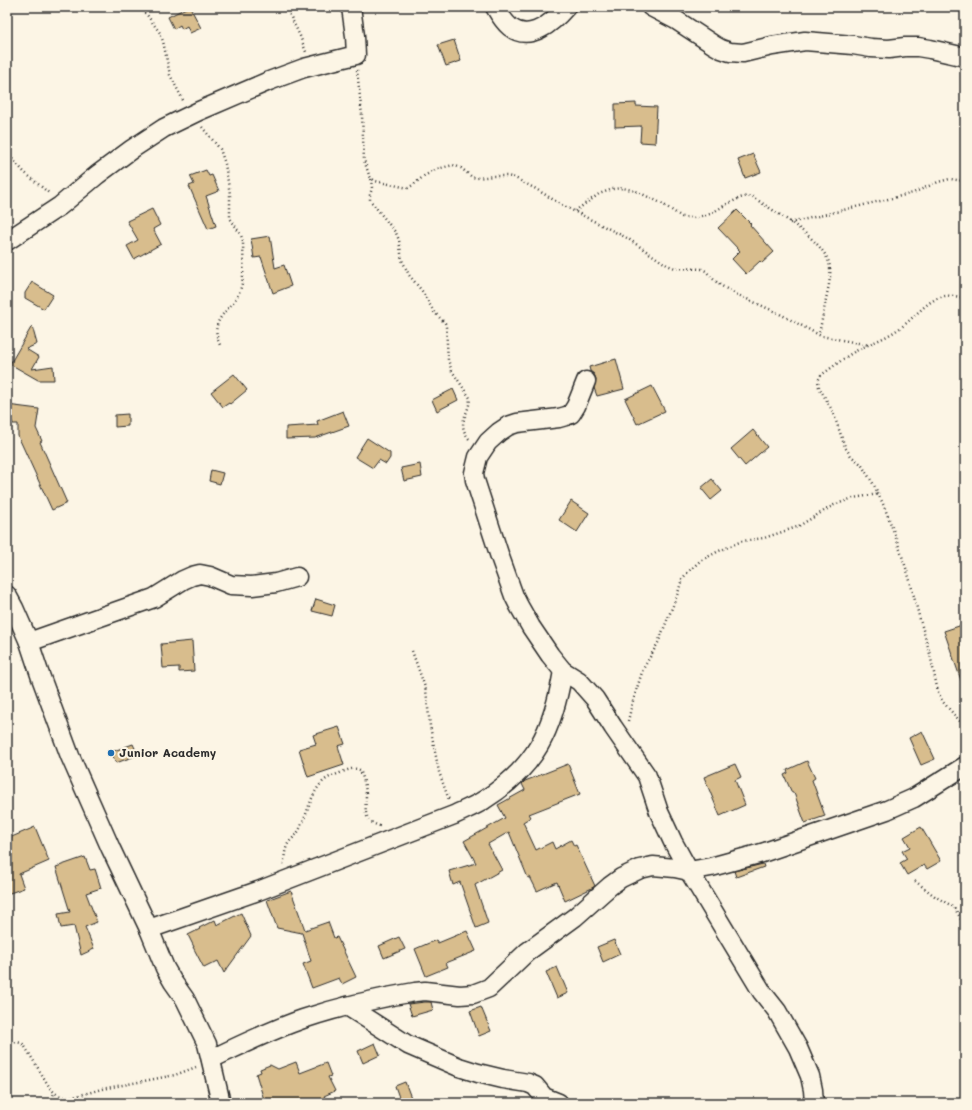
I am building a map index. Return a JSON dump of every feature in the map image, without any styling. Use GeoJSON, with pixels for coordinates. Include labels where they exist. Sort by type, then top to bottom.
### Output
{"type":"FeatureCollection","features":[{"type":"Feature","properties":{"kind":"street"},"geometry":{"type":"LineString","coordinates":[[7,241],[62,204],[97,175],[164,128],[268,81],[311,67],[356,55],[351,7]]}},
{"type":"Feature","properties":{"kind":"street"},"geometry":{"type":"LineString","coordinates":[[495,7],[509,26],[520,32],[528,33],[543,28],[566,7]]}},
{"type":"Feature","properties":{"kind":"street"},"geometry":{"type":"LineString","coordinates":[[652,7],[676,20],[710,43],[730,52],[743,53],[772,46],[805,41],[889,49],[918,47],[965,57]]}},
{"type":"Feature","properties":{"kind":"street"},"geometry":{"type":"LineString","coordinates":[[586,381],[576,406],[571,414],[559,418],[513,424],[503,429],[488,442],[480,453],[475,467],[475,480],[514,596],[531,627],[550,655],[563,671],[580,681],[587,689],[647,776],[659,812],[689,871],[762,992],[787,1027],[798,1048],[810,1076],[814,1103]]}},
{"type":"Feature","properties":{"kind":"street"},"geometry":{"type":"LineString","coordinates":[[30,642],[154,598],[183,580],[200,574],[210,576],[231,585],[252,586],[276,583],[297,577]]}},
{"type":"Feature","properties":{"kind":"street"},"geometry":{"type":"LineString","coordinates":[[7,595],[30,642],[40,675],[70,756],[111,849],[150,929],[165,968],[185,999],[206,1044],[221,1103]]}},
{"type":"Feature","properties":{"kind":"street"},"geometry":{"type":"LineString","coordinates":[[150,929],[258,891],[454,815],[483,801],[504,786],[524,768],[541,744],[555,708],[563,671]]}},
{"type":"Feature","properties":{"kind":"street"},"geometry":{"type":"LineString","coordinates":[[211,1059],[303,1019],[347,1006],[425,991],[460,995],[479,993],[494,984],[528,952],[575,917],[610,886],[621,878],[640,869],[653,866],[689,871],[762,853],[887,810],[914,798],[965,766]]}},
{"type":"Feature","properties":{"kind":"street"},"geometry":{"type":"LineString","coordinates":[[347,1006],[408,1045],[459,1067],[503,1079],[528,1083],[535,1086],[544,1097],[559,1103]]}},
{"type":"Feature","properties":{"kind":"path"},"geometry":{"type":"LineString","coordinates":[[139,7],[160,33],[170,75],[191,115],[220,149],[225,164],[230,194],[230,218],[241,235],[243,241],[242,285],[240,292],[223,314],[216,328],[217,338],[220,345]]}},
{"type":"Feature","properties":{"kind":"path"},"geometry":{"type":"LineString","coordinates":[[286,7],[300,36],[311,67]]}},
{"type":"Feature","properties":{"kind":"path"},"geometry":{"type":"LineString","coordinates":[[356,55],[362,115],[364,160],[371,178],[372,188],[370,200],[396,233],[399,240],[402,260],[409,275],[422,291],[434,312],[446,325],[448,360],[452,371],[470,398],[463,428],[465,434],[480,453]]}},
{"type":"Feature","properties":{"kind":"path"},"geometry":{"type":"LineString","coordinates":[[7,152],[24,172],[62,204]]}},
{"type":"Feature","properties":{"kind":"path"},"geometry":{"type":"LineString","coordinates":[[371,178],[375,181],[408,188],[424,176],[437,169],[453,165],[460,168],[472,177],[507,176],[515,178],[536,189],[545,196],[627,238],[667,265],[674,268],[702,269],[720,285],[792,320],[819,335],[869,345]]}},
{"type":"Feature","properties":{"kind":"path"},"geometry":{"type":"LineString","coordinates":[[790,223],[912,193],[938,182],[950,179],[965,181]]}},
{"type":"Feature","properties":{"kind":"path"},"geometry":{"type":"LineString","coordinates":[[575,212],[599,194],[623,188],[636,191],[682,216],[694,218],[710,214],[727,204],[747,196],[752,197],[809,236],[818,245],[828,260],[830,268],[830,282],[819,335]]}},
{"type":"Feature","properties":{"kind":"path"},"geometry":{"type":"LineString","coordinates":[[965,298],[948,296],[937,298],[923,307],[899,329],[883,339],[854,352],[821,375],[818,381],[818,384],[838,423],[840,435],[847,452],[861,464],[879,494],[895,534],[909,577],[930,654],[938,692],[943,702],[965,727]]}},
{"type":"Feature","properties":{"kind":"path"},"geometry":{"type":"LineString","coordinates":[[624,743],[632,704],[643,669],[658,643],[682,579],[688,572],[700,561],[736,544],[764,538],[797,527],[834,505],[853,498],[879,494]]}},
{"type":"Feature","properties":{"kind":"path"},"geometry":{"type":"LineString","coordinates":[[412,651],[426,690],[430,726],[439,772],[454,815]]}},
{"type":"Feature","properties":{"kind":"path"},"geometry":{"type":"LineString","coordinates":[[281,868],[288,842],[298,832],[321,783],[352,768],[360,770],[364,782],[366,794],[366,817],[373,823],[384,826]]}},
{"type":"Feature","properties":{"kind":"path"},"geometry":{"type":"LineString","coordinates":[[915,881],[936,897],[954,907],[965,926]]}},
{"type":"Feature","properties":{"kind":"path"},"geometry":{"type":"LineString","coordinates":[[7,1044],[15,1042],[22,1043],[50,1088],[54,1092],[65,1097],[73,1097],[102,1089],[175,1075],[193,1069],[211,1059]]}},
{"type":"Feature","properties":{"kind":"path"},"geometry":{"type":"LineString","coordinates":[[52,1103],[54,1092]]}},
{"type":"Feature","properties":{"kind":"building"},"geometry":{"type":"Polygon","coordinates":[[[190,7],[201,28],[190,33],[187,26],[182,29],[180,25],[174,29],[168,17],[190,7]]]}},
{"type":"Feature","properties":{"kind":"building"},"geometry":{"type":"Polygon","coordinates":[[[454,40],[461,61],[446,66],[438,45],[454,40]]]}},
{"type":"Feature","properties":{"kind":"building"},"geometry":{"type":"Polygon","coordinates":[[[636,103],[636,106],[657,107],[655,143],[640,142],[641,126],[615,127],[615,104],[636,103]]]}},
{"type":"Feature","properties":{"kind":"building"},"geometry":{"type":"Polygon","coordinates":[[[753,154],[761,172],[745,178],[738,160],[753,154]]]}},
{"type":"Feature","properties":{"kind":"building"},"geometry":{"type":"Polygon","coordinates":[[[206,170],[209,176],[212,175],[219,191],[206,196],[216,226],[208,229],[189,186],[194,184],[190,176],[206,170]]]}},
{"type":"Feature","properties":{"kind":"building"},"geometry":{"type":"Polygon","coordinates":[[[152,209],[160,225],[153,229],[161,244],[134,259],[127,246],[138,240],[127,221],[152,209]]]}},
{"type":"Feature","properties":{"kind":"building"},"geometry":{"type":"Polygon","coordinates":[[[737,210],[751,224],[750,225],[774,252],[762,263],[760,261],[746,274],[732,259],[740,251],[718,228],[737,210]]]}},
{"type":"Feature","properties":{"kind":"building"},"geometry":{"type":"Polygon","coordinates":[[[270,236],[275,268],[284,265],[291,286],[273,293],[261,257],[254,258],[251,239],[270,236]]]}},
{"type":"Feature","properties":{"kind":"building"},"geometry":{"type":"Polygon","coordinates":[[[32,282],[53,295],[44,309],[25,298],[25,293],[32,282]]]}},
{"type":"Feature","properties":{"kind":"building"},"geometry":{"type":"Polygon","coordinates":[[[32,326],[37,344],[26,349],[39,357],[32,369],[53,366],[54,380],[38,380],[10,364],[32,326]]]}},
{"type":"Feature","properties":{"kind":"building"},"geometry":{"type":"Polygon","coordinates":[[[616,359],[624,389],[597,396],[594,388],[596,379],[589,367],[616,359]]]}},
{"type":"Feature","properties":{"kind":"building"},"geometry":{"type":"Polygon","coordinates":[[[234,374],[247,390],[230,404],[229,403],[223,407],[211,392],[234,374]]]}},
{"type":"Feature","properties":{"kind":"building"},"geometry":{"type":"Polygon","coordinates":[[[652,386],[665,411],[637,424],[625,399],[652,386]]]}},
{"type":"Feature","properties":{"kind":"building"},"geometry":{"type":"Polygon","coordinates":[[[453,389],[458,400],[437,411],[432,400],[453,389]]]}},
{"type":"Feature","properties":{"kind":"building"},"geometry":{"type":"Polygon","coordinates":[[[7,405],[39,409],[36,428],[42,441],[40,442],[67,503],[52,510],[18,436],[18,424],[13,424],[7,411],[7,405]]]}},
{"type":"Feature","properties":{"kind":"building"},"geometry":{"type":"Polygon","coordinates":[[[343,411],[349,426],[315,438],[286,439],[286,427],[318,425],[317,421],[343,411]]]}},
{"type":"Feature","properties":{"kind":"building"},"geometry":{"type":"Polygon","coordinates":[[[128,414],[128,426],[115,427],[115,415],[128,414]]]}},
{"type":"Feature","properties":{"kind":"building"},"geometry":{"type":"Polygon","coordinates":[[[753,430],[767,447],[745,466],[731,449],[753,430]]]}},
{"type":"Feature","properties":{"kind":"building"},"geometry":{"type":"Polygon","coordinates":[[[367,438],[390,453],[390,458],[386,464],[379,460],[373,468],[355,457],[367,438]]]}},
{"type":"Feature","properties":{"kind":"building"},"geometry":{"type":"Polygon","coordinates":[[[420,464],[422,477],[404,481],[401,468],[420,464]]]}},
{"type":"Feature","properties":{"kind":"building"},"geometry":{"type":"Polygon","coordinates":[[[211,470],[223,473],[220,484],[209,481],[211,470]]]}},
{"type":"Feature","properties":{"kind":"building"},"geometry":{"type":"Polygon","coordinates":[[[712,479],[722,491],[711,500],[701,488],[712,479]]]}},
{"type":"Feature","properties":{"kind":"building"},"geometry":{"type":"Polygon","coordinates":[[[571,501],[589,513],[577,532],[559,520],[571,501]]]}},
{"type":"Feature","properties":{"kind":"building"},"geometry":{"type":"Polygon","coordinates":[[[316,599],[335,605],[332,616],[312,611],[316,599]]]}},
{"type":"Feature","properties":{"kind":"building"},"geometry":{"type":"Polygon","coordinates":[[[965,624],[965,685],[963,686],[944,631],[965,624]]]}},
{"type":"Feature","properties":{"kind":"building"},"geometry":{"type":"Polygon","coordinates":[[[192,641],[194,671],[179,672],[179,667],[163,668],[161,644],[192,641]]]}},
{"type":"Feature","properties":{"kind":"building"},"geometry":{"type":"Polygon","coordinates":[[[339,727],[345,744],[338,746],[344,765],[308,777],[299,749],[316,744],[313,735],[339,727]]]}},
{"type":"Feature","properties":{"kind":"building"},"geometry":{"type":"Polygon","coordinates":[[[922,731],[935,759],[921,765],[909,738],[922,731]]]}},
{"type":"Feature","properties":{"kind":"building"},"geometry":{"type":"Polygon","coordinates":[[[133,744],[138,755],[116,763],[111,752],[133,744]]]}},
{"type":"Feature","properties":{"kind":"building"},"geometry":{"type":"Polygon","coordinates":[[[807,761],[815,778],[812,780],[825,816],[805,823],[794,793],[792,793],[784,775],[788,773],[787,770],[807,761]]]}},
{"type":"Feature","properties":{"kind":"building"},"geometry":{"type":"Polygon","coordinates":[[[568,764],[580,794],[529,814],[531,817],[523,822],[536,850],[552,842],[555,849],[571,840],[574,846],[576,845],[595,886],[565,901],[557,882],[537,891],[530,877],[528,878],[509,832],[488,844],[502,870],[475,885],[488,923],[476,928],[460,882],[453,885],[449,871],[476,863],[464,841],[505,818],[498,805],[525,790],[522,784],[525,781],[568,764]]]}},
{"type":"Feature","properties":{"kind":"building"},"geometry":{"type":"Polygon","coordinates":[[[735,764],[741,777],[735,780],[745,805],[720,816],[704,777],[735,764]]]}},
{"type":"Feature","properties":{"kind":"building"},"geometry":{"type":"Polygon","coordinates":[[[35,827],[49,861],[19,874],[24,888],[7,894],[7,839],[35,827]]]}},
{"type":"Feature","properties":{"kind":"building"},"geometry":{"type":"Polygon","coordinates":[[[921,827],[941,861],[927,869],[924,865],[907,875],[900,863],[907,859],[902,851],[910,847],[904,837],[921,827]]]}},
{"type":"Feature","properties":{"kind":"building"},"geometry":{"type":"Polygon","coordinates":[[[85,857],[90,870],[95,869],[101,888],[86,893],[97,922],[85,927],[94,949],[81,955],[74,926],[61,928],[58,914],[70,912],[56,867],[85,857]]]}},
{"type":"Feature","properties":{"kind":"building"},"geometry":{"type":"Polygon","coordinates":[[[763,864],[764,867],[736,877],[734,871],[763,864]]]}},
{"type":"Feature","properties":{"kind":"building"},"geometry":{"type":"Polygon","coordinates":[[[291,891],[305,930],[328,922],[334,938],[337,937],[356,977],[342,984],[339,978],[312,988],[303,964],[311,961],[302,933],[277,928],[267,900],[291,891]]]}},
{"type":"Feature","properties":{"kind":"building"},"geometry":{"type":"Polygon","coordinates":[[[241,913],[251,936],[224,973],[218,961],[204,968],[188,935],[215,920],[217,925],[241,913]]]}},
{"type":"Feature","properties":{"kind":"building"},"geometry":{"type":"Polygon","coordinates":[[[467,931],[476,951],[446,963],[448,967],[426,976],[415,949],[436,940],[438,943],[467,931]]]}},
{"type":"Feature","properties":{"kind":"building"},"geometry":{"type":"Polygon","coordinates":[[[399,937],[405,949],[384,958],[379,946],[399,937]]]}},
{"type":"Feature","properties":{"kind":"building"},"geometry":{"type":"Polygon","coordinates":[[[614,940],[620,954],[603,962],[597,947],[614,940]]]}},
{"type":"Feature","properties":{"kind":"building"},"geometry":{"type":"Polygon","coordinates":[[[557,967],[568,993],[557,998],[546,972],[557,967]]]}},
{"type":"Feature","properties":{"kind":"building"},"geometry":{"type":"Polygon","coordinates":[[[431,1002],[433,1010],[412,1016],[408,1004],[431,1002]]]}},
{"type":"Feature","properties":{"kind":"building"},"geometry":{"type":"Polygon","coordinates":[[[481,1007],[491,1031],[479,1036],[470,1011],[481,1007]]]}},
{"type":"Feature","properties":{"kind":"building"},"geometry":{"type":"Polygon","coordinates":[[[375,1043],[380,1055],[363,1063],[358,1051],[375,1043]]]}},
{"type":"Feature","properties":{"kind":"building"},"geometry":{"type":"Polygon","coordinates":[[[296,1062],[300,1073],[326,1063],[331,1076],[328,1077],[335,1091],[324,1096],[328,1103],[265,1103],[256,1074],[261,1072],[260,1069],[270,1065],[278,1069],[296,1062]]]}},
{"type":"Feature","properties":{"kind":"building"},"geometry":{"type":"Polygon","coordinates":[[[405,1082],[413,1103],[401,1103],[395,1086],[405,1082]]]}},
{"type":"Feature","properties":{"kind":"place","name":"Junior Academy"},"geometry":{"type":"Point","coordinates":[111,753]}}]}
